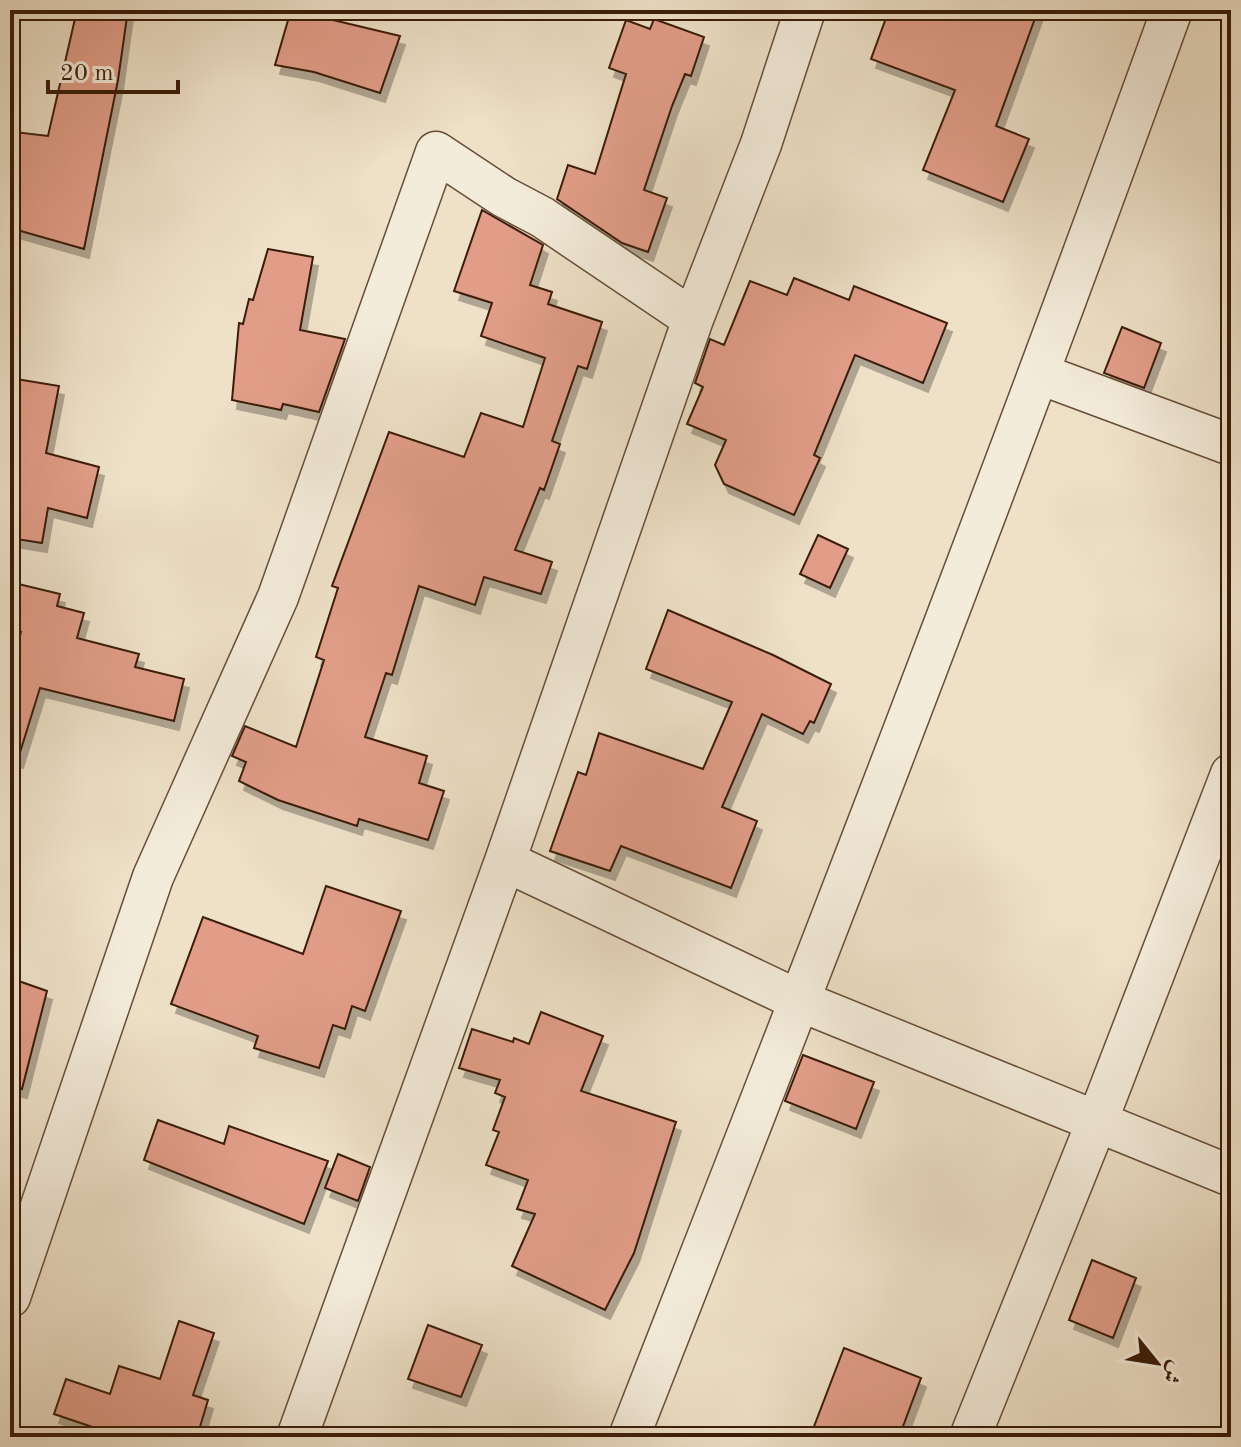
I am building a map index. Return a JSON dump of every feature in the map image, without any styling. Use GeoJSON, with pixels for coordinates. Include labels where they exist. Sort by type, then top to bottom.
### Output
{"type":"FeatureCollection","features":[{"type":"Feature","properties":{"kind":"street"},"geometry":{"type":"LineString","coordinates":[[297,1437],[505,861],[693,319],[761,144],[805,10]]}},
{"type":"Feature","properties":{"kind":"street"},"geometry":{"type":"LineString","coordinates":[[629,1437],[1040,374],[1172,10]]}},
{"type":"Feature","properties":{"kind":"street"},"geometry":{"type":"LineString","coordinates":[[10,1297],[153,877],[278,597],[436,152],[504,197],[542,217],[693,319]]}},
{"type":"Feature","properties":{"kind":"street"},"geometry":{"type":"LineString","coordinates":[[1040,374],[1231,445]]}},
{"type":"Feature","properties":{"kind":"street"},"geometry":{"type":"LineString","coordinates":[[970,1437],[1096,1124],[1231,774]]}},
{"type":"Feature","properties":{"kind":"street"},"geometry":{"type":"LineString","coordinates":[[505,861],[800,1001],[1096,1124],[1231,1176]]}},
{"type":"Feature","properties":{"kind":"building"},"geometry":{"type":"Polygon","coordinates":[[[77,10],[128,10],[118,80],[84,249],[10,228],[15,132],[48,136],[77,10]]]}},
{"type":"Feature","properties":{"kind":"building"},"geometry":{"type":"Polygon","coordinates":[[[291,10],[400,36],[380,93],[314,72],[275,65],[291,10]]]}},
{"type":"Feature","properties":{"kind":"building"},"geometry":{"type":"Polygon","coordinates":[[[889,10],[1038,10],[996,126],[1029,139],[1003,202],[923,170],[955,90],[871,59],[889,10]]]}},
{"type":"Feature","properties":{"kind":"building"},"geometry":{"type":"Polygon","coordinates":[[[654,19],[704,37],[691,76],[685,74],[672,106],[644,190],[667,198],[648,252],[622,243],[557,199],[568,165],[595,174],[626,74],[609,68],[626,20],[650,29],[654,19]]]}},
{"type":"Feature","properties":{"kind":"building"},"geometry":{"type":"Polygon","coordinates":[[[482,210],[543,245],[530,285],[552,292],[548,304],[602,322],[587,369],[578,366],[552,441],[560,444],[544,490],[540,488],[515,550],[552,562],[541,594],[484,577],[475,605],[419,586],[392,675],[386,673],[365,737],[427,756],[419,783],[444,791],[428,840],[359,819],[357,826],[278,800],[239,781],[246,762],[232,756],[245,726],[296,747],[324,660],[316,657],[338,588],[332,586],[389,432],[464,457],[481,413],[523,427],[545,358],[481,336],[492,303],[454,291],[482,210]]]}},
{"type":"Feature","properties":{"kind":"building"},"geometry":{"type":"Polygon","coordinates":[[[268,249],[313,257],[300,330],[345,339],[319,412],[283,404],[281,410],[232,400],[239,323],[243,324],[249,299],[253,300],[268,249]]]}},
{"type":"Feature","properties":{"kind":"building"},"geometry":{"type":"Polygon","coordinates":[[[794,278],[849,300],[854,286],[947,323],[923,383],[855,355],[814,455],[820,458],[794,515],[724,484],[715,465],[726,440],[687,424],[703,387],[695,383],[710,339],[724,345],[750,281],[787,295],[794,278]]]}},
{"type":"Feature","properties":{"kind":"building"},"geometry":{"type":"Polygon","coordinates":[[[1122,327],[1161,343],[1144,388],[1104,373],[1122,327]]]}},
{"type":"Feature","properties":{"kind":"building"},"geometry":{"type":"Polygon","coordinates":[[[10,378],[59,386],[46,453],[99,467],[87,518],[48,508],[42,543],[10,538],[10,378]]]}},
{"type":"Feature","properties":{"kind":"building"},"geometry":{"type":"Polygon","coordinates":[[[818,535],[848,549],[830,588],[800,574],[818,535]]]}},
{"type":"Feature","properties":{"kind":"building"},"geometry":{"type":"Polygon","coordinates":[[[10,582],[60,594],[57,606],[84,613],[77,638],[139,654],[135,667],[184,679],[174,721],[40,688],[18,759],[10,758],[10,674],[21,632],[10,629],[10,582]]]}},
{"type":"Feature","properties":{"kind":"building"},"geometry":{"type":"Polygon","coordinates":[[[668,610],[773,655],[831,684],[814,723],[810,721],[803,734],[762,714],[722,807],[757,821],[731,888],[621,846],[610,871],[550,851],[578,772],[586,775],[599,733],[703,769],[732,702],[646,669],[668,610]]]}},
{"type":"Feature","properties":{"kind":"building"},"geometry":{"type":"Polygon","coordinates":[[[326,886],[401,911],[365,1011],[352,1006],[345,1029],[333,1025],[319,1068],[254,1048],[258,1036],[171,1004],[203,917],[303,954],[326,886]]]}},
{"type":"Feature","properties":{"kind":"building"},"geometry":{"type":"Polygon","coordinates":[[[10,978],[47,991],[22,1089],[10,1087],[10,978]]]}},
{"type":"Feature","properties":{"kind":"building"},"geometry":{"type":"Polygon","coordinates":[[[541,1012],[603,1036],[581,1091],[676,1122],[634,1253],[605,1310],[512,1266],[535,1214],[517,1209],[528,1180],[486,1165],[499,1132],[493,1130],[505,1097],[495,1093],[500,1080],[459,1068],[472,1029],[529,1044],[541,1012]]]}},
{"type":"Feature","properties":{"kind":"building"},"geometry":{"type":"Polygon","coordinates":[[[803,1055],[874,1082],[856,1129],[785,1101],[803,1055]]]}},
{"type":"Feature","properties":{"kind":"building"},"geometry":{"type":"Polygon","coordinates":[[[158,1120],[224,1144],[229,1126],[328,1161],[304,1224],[144,1160],[158,1120]]]}},
{"type":"Feature","properties":{"kind":"building"},"geometry":{"type":"Polygon","coordinates":[[[338,1154],[370,1167],[358,1201],[325,1188],[338,1154]]]}},
{"type":"Feature","properties":{"kind":"building"},"geometry":{"type":"Polygon","coordinates":[[[1092,1260],[1136,1278],[1113,1338],[1069,1320],[1092,1260]]]}},
{"type":"Feature","properties":{"kind":"building"},"geometry":{"type":"Polygon","coordinates":[[[179,1321],[214,1333],[193,1395],[208,1400],[197,1437],[122,1437],[54,1414],[66,1379],[110,1394],[119,1366],[160,1379],[179,1321]]]}},
{"type":"Feature","properties":{"kind":"building"},"geometry":{"type":"Polygon","coordinates":[[[428,1325],[482,1345],[461,1397],[408,1379],[428,1325]]]}},
{"type":"Feature","properties":{"kind":"building"},"geometry":{"type":"Polygon","coordinates":[[[844,1348],[921,1378],[899,1437],[810,1437],[844,1348]]]}}]}
